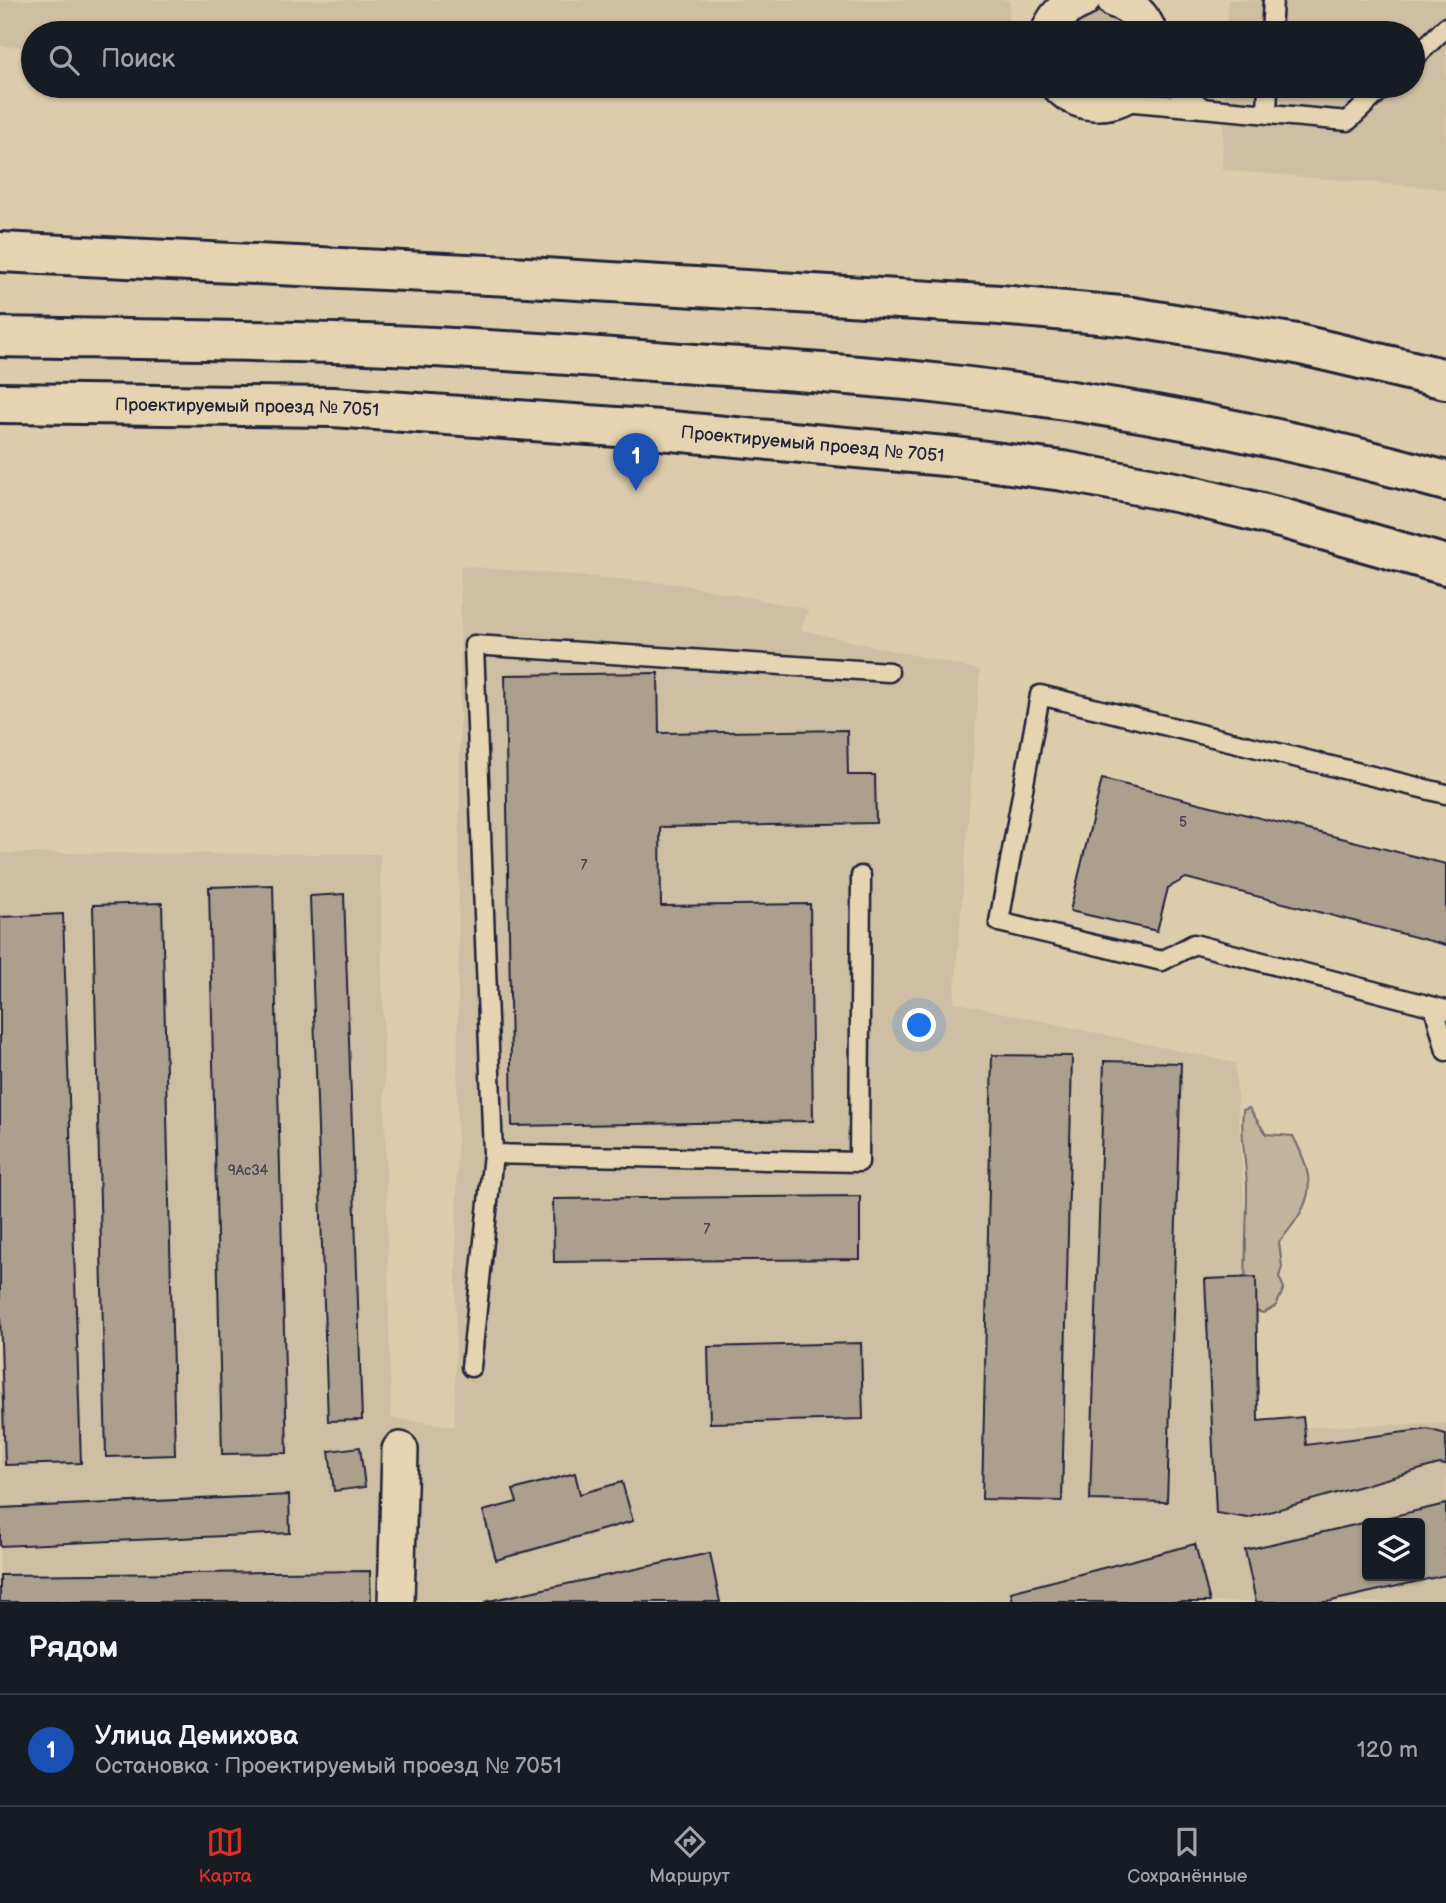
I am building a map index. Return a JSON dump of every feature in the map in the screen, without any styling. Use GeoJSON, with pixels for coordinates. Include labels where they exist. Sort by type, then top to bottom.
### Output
{"type":"FeatureCollection","features":[{"type":"Feature","properties":{"kind":"main road"},"geometry":{"type":"LineString","coordinates":[[0,252],[510,276],[1000,304],[1132,317],[1297,344],[1446,379]]}},
{"type":"Feature","properties":{"kind":"main road"},"geometry":{"type":"LineString","coordinates":[[0,337],[366,344],[477,349],[943,384],[1080,402],[1226,428],[1355,456],[1446,481]]}},
{"type":"Feature","properties":{"kind":"main road","name":"Проектируемый проезд № 7051"},"geometry":{"type":"LineString","coordinates":[[0,403],[344,407],[714,434],[956,457],[1063,471],[1180,493],[1285,519],[1446,565]]}},
{"type":"Feature","properties":{"kind":"street"},"geometry":{"type":"LineString","coordinates":[[1055,21],[1059,14],[1073,3],[1082,0]]}},
{"type":"Feature","properties":{"kind":"street"},"geometry":{"type":"LineString","coordinates":[[1122,1],[1142,21]]}},
{"type":"Feature","properties":{"kind":"street"},"geometry":{"type":"LineString","coordinates":[[1078,98],[1099,103],[1112,98]]}},
{"type":"Feature","properties":{"kind":"street"},"geometry":{"type":"LineString","coordinates":[[396,1602],[400,1450]]}},
{"type":"Feature","properties":{"kind":"lane"},"geometry":{"type":"LineString","coordinates":[[1272,21],[1273,0]]}},
{"type":"Feature","properties":{"kind":"lane"},"geometry":{"type":"LineString","coordinates":[[1425,47],[1446,27]]}},
{"type":"Feature","properties":{"kind":"lane"},"geometry":{"type":"LineString","coordinates":[[1151,98],[1205,109],[1348,121],[1372,98]]}},
{"type":"Feature","properties":{"kind":"lane"},"geometry":{"type":"LineString","coordinates":[[1190,98],[1205,109]]}},
{"type":"Feature","properties":{"kind":"lane"},"geometry":{"type":"LineString","coordinates":[[1267,114],[1268,98]]}},
{"type":"Feature","properties":{"kind":"lane"},"geometry":{"type":"LineString","coordinates":[[471,1367],[493,1154],[474,645],[889,672]]}},
{"type":"Feature","properties":{"kind":"lane"},"geometry":{"type":"LineString","coordinates":[[1446,794],[1040,695],[999,922],[1162,961],[1194,944],[1440,1008],[1446,1051]]}},
{"type":"Feature","properties":{"kind":"lane"},"geometry":{"type":"LineString","coordinates":[[493,1154],[859,1162],[861,876]]}},
{"type":"Feature","properties":{"kind":"shaded area"},"geometry":{"type":"Polygon","coordinates":[[[0,0],[1010,0],[1009,21],[21,21],[21,47],[0,46],[0,0]]]}},
{"type":"Feature","properties":{"kind":"shaded area"},"geometry":{"type":"Polygon","coordinates":[[[1228,0],[1446,0],[1446,191],[1222,170],[1225,98],[1425,98],[1425,21],[1227,21],[1228,0]]]}},
{"type":"Feature","properties":{"kind":"shaded area"},"geometry":{"type":"Polygon","coordinates":[[[1093,12],[1107,13],[1121,21],[1076,21],[1093,12]]]}},
{"type":"Feature","properties":{"kind":"shaded area"},"geometry":{"type":"Polygon","coordinates":[[[461,566],[679,584],[808,609],[801,630],[980,670],[954,1002],[1235,1063],[1259,1428],[1446,1423],[1446,1602],[0,1602],[0,853],[380,854],[391,1418],[455,1426],[461,566]]]}},
{"type":"Feature","properties":{"kind":"shaded area"},"geometry":{"type":"Polygon","coordinates":[[[1249,1108],[1266,1134],[1293,1136],[1309,1180],[1305,1204],[1279,1242],[1282,1267],[1279,1277],[1284,1288],[1276,1306],[1263,1313],[1246,1308],[1247,1187],[1242,1119],[1243,1110],[1249,1108]]]}},
{"type":"Feature","properties":{"kind":"building"},"geometry":{"type":"Polygon","coordinates":[[[658,673],[659,733],[847,730],[848,775],[875,775],[876,823],[660,827],[661,906],[810,904],[813,1121],[512,1126],[505,675],[658,673]]]}},
{"type":"Feature","properties":{"kind":"building"},"geometry":{"type":"Polygon","coordinates":[[[1102,779],[1446,864],[1446,945],[1186,878],[1168,888],[1157,931],[1070,911],[1102,779]]]}},
{"type":"Feature","properties":{"kind":"building"},"geometry":{"type":"Polygon","coordinates":[[[273,885],[287,1453],[222,1454],[209,887],[273,885]]]}},
{"type":"Feature","properties":{"kind":"building"},"geometry":{"type":"Polygon","coordinates":[[[344,894],[362,1420],[328,1421],[310,896],[344,894]]]}},
{"type":"Feature","properties":{"kind":"building"},"geometry":{"type":"Polygon","coordinates":[[[162,903],[175,1455],[106,1457],[93,905],[162,903]]]}},
{"type":"Feature","properties":{"kind":"building"},"geometry":{"type":"Polygon","coordinates":[[[63,914],[81,1463],[5,1465],[0,1313],[0,917],[63,914]]]}},
{"type":"Feature","properties":{"kind":"building"},"geometry":{"type":"Polygon","coordinates":[[[992,1055],[1072,1056],[1062,1501],[982,1499],[992,1055]]]}},
{"type":"Feature","properties":{"kind":"building"},"geometry":{"type":"Polygon","coordinates":[[[1104,1061],[1181,1063],[1167,1502],[1090,1500],[1104,1061]]]}},
{"type":"Feature","properties":{"kind":"building"},"geometry":{"type":"Polygon","coordinates":[[[860,1196],[860,1259],[554,1262],[553,1199],[860,1196]]]}},
{"type":"Feature","properties":{"kind":"building"},"geometry":{"type":"Polygon","coordinates":[[[1256,1277],[1258,1421],[1303,1417],[1306,1445],[1428,1429],[1446,1434],[1446,1465],[1439,1464],[1248,1518],[1216,1513],[1205,1279],[1256,1277]]]}},
{"type":"Feature","properties":{"kind":"building"},"geometry":{"type":"Polygon","coordinates":[[[861,1343],[863,1419],[710,1423],[708,1347],[861,1343]]]}},
{"type":"Feature","properties":{"kind":"building"},"geometry":{"type":"Polygon","coordinates":[[[360,1447],[365,1487],[334,1491],[329,1451],[360,1447]]]}},
{"type":"Feature","properties":{"kind":"building"},"geometry":{"type":"Polygon","coordinates":[[[575,1473],[580,1494],[622,1482],[633,1521],[496,1560],[483,1511],[517,1502],[513,1490],[575,1473]]]}},
{"type":"Feature","properties":{"kind":"building"},"geometry":{"type":"Polygon","coordinates":[[[289,1495],[290,1533],[0,1546],[0,1508],[289,1495]]]}},
{"type":"Feature","properties":{"kind":"building"},"geometry":{"type":"Polygon","coordinates":[[[1446,1504],[1446,1575],[1425,1580],[1425,1518],[1385,1518],[1446,1504]]]}},
{"type":"Feature","properties":{"kind":"building"},"geometry":{"type":"Polygon","coordinates":[[[1362,1523],[1362,1581],[1420,1581],[1327,1602],[1256,1602],[1245,1550],[1362,1523]]]}},
{"type":"Feature","properties":{"kind":"building"},"geometry":{"type":"Polygon","coordinates":[[[1195,1544],[1210,1602],[1013,1602],[1011,1592],[1195,1544]]]}},
{"type":"Feature","properties":{"kind":"building"},"geometry":{"type":"Polygon","coordinates":[[[710,1553],[720,1602],[484,1602],[710,1553]]]}},
{"type":"Feature","properties":{"kind":"building"},"geometry":{"type":"Polygon","coordinates":[[[370,1571],[371,1602],[0,1602],[0,1575],[370,1571]]]}},
{"type":"Feature","properties":{"kind":"place","name":"Улица Демихова"},"geometry":{"type":"Point","coordinates":[636,491]}}]}
